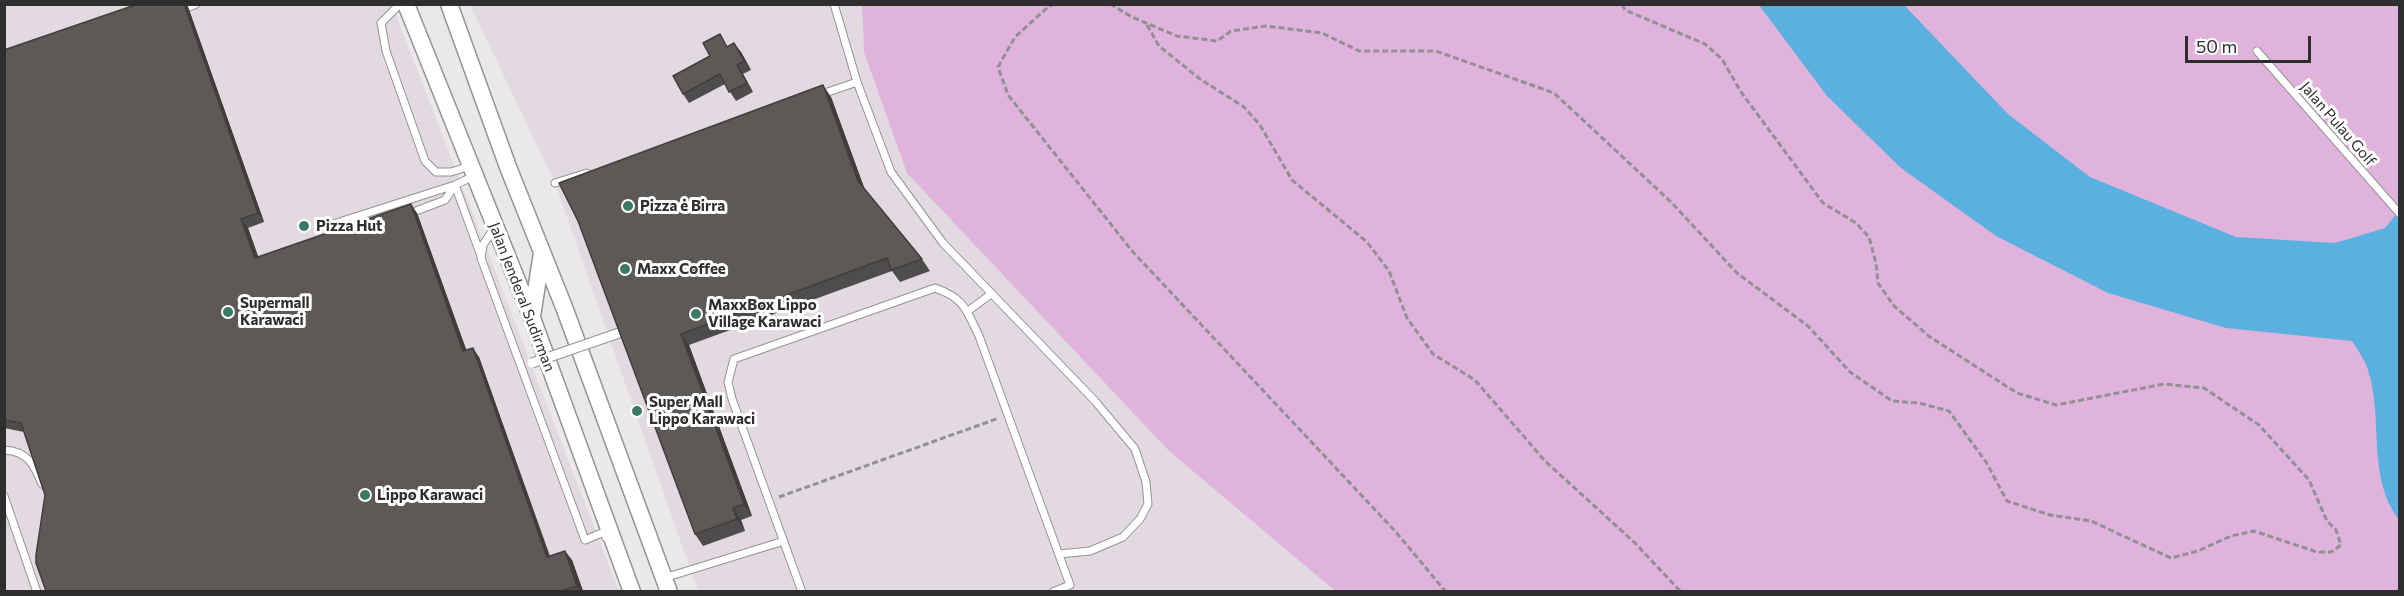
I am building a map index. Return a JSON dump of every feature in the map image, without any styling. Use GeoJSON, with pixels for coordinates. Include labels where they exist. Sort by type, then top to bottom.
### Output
{"type":"FeatureCollection","features":[{"type":"Feature","properties":{"kind":"street","name":"Jalan Jenderal Sudirman"},"geometry":{"type":"LineString","coordinates":[[406,4],[532,318],[602,516],[632,591]]}},
{"type":"Feature","properties":{"kind":"street"},"geometry":{"type":"LineString","coordinates":[[448,4],[508,167],[543,252],[666,585]]}},
{"type":"Feature","properties":{"kind":"street"},"geometry":{"type":"LineString","coordinates":[[532,318],[543,252]]}},
{"type":"Feature","properties":{"kind":"street"},"geometry":{"type":"LineString","coordinates":[[532,363],[622,332]]}},
{"type":"Feature","properties":{"kind":"lane"},"geometry":{"type":"LineString","coordinates":[[175,12],[196,4]]}},
{"type":"Feature","properties":{"kind":"lane"},"geometry":{"type":"LineString","coordinates":[[400,4],[381,23],[386,51],[425,161],[435,172],[472,171]]}},
{"type":"Feature","properties":{"kind":"lane"},"geometry":{"type":"LineString","coordinates":[[834,4],[857,82],[891,172],[936,234],[1095,401],[1135,449],[1146,482],[1148,504],[1140,519],[1123,537],[1090,551],[1059,554]]}},
{"type":"Feature","properties":{"kind":"lane","name":"Jalan Pulau Golf"},"geometry":{"type":"LineString","coordinates":[[2257,51],[2397,212]]}},
{"type":"Feature","properties":{"kind":"lane"},"geometry":{"type":"LineString","coordinates":[[812,97],[857,82]]}},
{"type":"Feature","properties":{"kind":"lane"},"geometry":{"type":"LineString","coordinates":[[555,183],[600,168]]}},
{"type":"Feature","properties":{"kind":"lane"},"geometry":{"type":"LineString","coordinates":[[400,217],[445,200],[455,185],[472,171]]}},
{"type":"Feature","properties":{"kind":"lane"},"geometry":{"type":"LineString","coordinates":[[327,226],[455,185]]}},
{"type":"Feature","properties":{"kind":"lane"},"geometry":{"type":"LineString","coordinates":[[455,185],[585,540],[604,532],[625,591]]}},
{"type":"Feature","properties":{"kind":"lane"},"geometry":{"type":"LineString","coordinates":[[481,258],[483,245],[495,227]]}},
{"type":"Feature","properties":{"kind":"lane"},"geometry":{"type":"LineString","coordinates":[[802,591],[728,382],[734,358],[935,288],[953,295],[968,311],[1070,585],[1053,591]]}},
{"type":"Feature","properties":{"kind":"lane"},"geometry":{"type":"LineString","coordinates":[[968,311],[991,294]]}},
{"type":"Feature","properties":{"kind":"lane"},"geometry":{"type":"LineString","coordinates":[[4,450],[17,450],[35,465],[47,496]]}},
{"type":"Feature","properties":{"kind":"lane"},"geometry":{"type":"LineString","coordinates":[[4,496],[38,591]]}},
{"type":"Feature","properties":{"kind":"lane"},"geometry":{"type":"LineString","coordinates":[[666,585],[784,541]]}},
{"type":"Feature","properties":{"kind":"path"},"geometry":{"type":"LineString","coordinates":[[1055,4],[1049,6],[1015,37],[998,67],[1008,95],[1133,252],[1395,531],[1446,591]]}},
{"type":"Feature","properties":{"kind":"path"},"geometry":{"type":"LineString","coordinates":[[1110,4],[1177,36],[1217,41],[1231,31],[1266,26],[1322,33],[1359,51],[1436,51],[1554,93],[1671,202],[1737,273],[1808,326],[1850,372],[1892,401],[1919,403],[1949,411],[1986,462],[2007,501],[2050,515],[2091,521],[2171,558],[2198,551],[2231,536],[2254,531],[2317,552],[2331,552],[2338,549],[2341,545],[2336,530],[2327,521],[2309,480],[2259,425],[2204,388],[2164,384],[2056,405],[2017,393],[1930,337],[1894,306],[1878,283],[1876,263],[1869,237],[1856,223],[1823,204],[1741,93],[1722,59],[1705,44],[1625,10],[1622,4]]}},
{"type":"Feature","properties":{"kind":"path"},"geometry":{"type":"LineString","coordinates":[[1146,23],[1159,46],[1200,79],[1244,107],[1260,125],[1292,180],[1367,242],[1389,271],[1407,318],[1433,354],[1475,380],[1545,461],[1635,543],[1681,591]]}},
{"type":"Feature","properties":{"kind":"path"},"geometry":{"type":"LineString","coordinates":[[769,501],[1008,415]]}},
{"type":"Feature","properties":{"kind":"shaded area","name":"Supermall Karawaci"},"geometry":{"type":"Polygon","coordinates":[[[4,5],[392,5],[619,591],[5,591],[4,5]]]}},
{"type":"Feature","properties":{"kind":"shaded area"},"geometry":{"type":"Polygon","coordinates":[[[470,5],[862,5],[864,52],[1169,451],[1335,591],[698,591],[555,183],[470,5]]]}},
{"type":"Feature","properties":{"kind":"shaded area"},"geometry":{"type":"Polygon","coordinates":[[[862,5],[2399,5],[2399,591],[1335,591],[1169,451],[907,173],[864,52],[862,5]]]}},
{"type":"Feature","properties":{"kind":"water"},"geometry":{"type":"Polygon","coordinates":[[[1759,5],[1904,5],[2008,114],[2090,177],[2236,237],[2335,243],[2385,228],[2399,211],[2399,520],[2382,485],[2373,389],[2368,370],[2352,341],[2226,328],[2108,293],[1996,236],[1901,168],[1827,96],[1759,5]]]}},
{"type":"Feature","properties":{"kind":"building","name":"Supermall Karawaci"},"geometry":{"type":"Polygon","coordinates":[[[138,4],[184,4],[258,213],[241,219],[255,258],[411,204],[463,351],[473,348],[547,557],[565,551],[577,586],[561,591],[46,591],[36,563],[45,495],[21,423],[4,420],[4,50],[138,4]]]}},
{"type":"Feature","properties":{"kind":"building"},"geometry":{"type":"Polygon","coordinates":[[[720,34],[727,47],[734,43],[744,61],[737,65],[747,83],[729,92],[720,74],[683,94],[673,76],[710,56],[703,43],[720,34]]]}},
{"type":"Feature","properties":{"kind":"building","name":"MaxxBox Lippo Village Karawaci"},"geometry":{"type":"Polygon","coordinates":[[[823,85],[858,181],[922,259],[891,270],[887,258],[681,334],[744,504],[733,508],[737,519],[695,534],[578,221],[559,183],[823,85]]]}},
{"type":"Feature","properties":{"kind":"place","name":"Pizza ė Birra"},"geometry":{"type":"Point","coordinates":[628,206]}},
{"type":"Feature","properties":{"kind":"place","name":"Pizza Hut"},"geometry":{"type":"Point","coordinates":[304,226]}},
{"type":"Feature","properties":{"kind":"place","name":"Maxx Coffee"},"geometry":{"type":"Point","coordinates":[625,269]}},
{"type":"Feature","properties":{"kind":"place","name":"Supermall Karawaci"},"geometry":{"type":"Point","coordinates":[228,312]}},
{"type":"Feature","properties":{"kind":"place","name":"MaxxBox Lippo Village Karawaci"},"geometry":{"type":"Point","coordinates":[696,314]}},
{"type":"Feature","properties":{"kind":"place","name":"Super Mall Lippo Karawaci"},"geometry":{"type":"Point","coordinates":[637,411]}},
{"type":"Feature","properties":{"kind":"place","name":"Lippo Karawaci"},"geometry":{"type":"Point","coordinates":[365,495]}}]}
